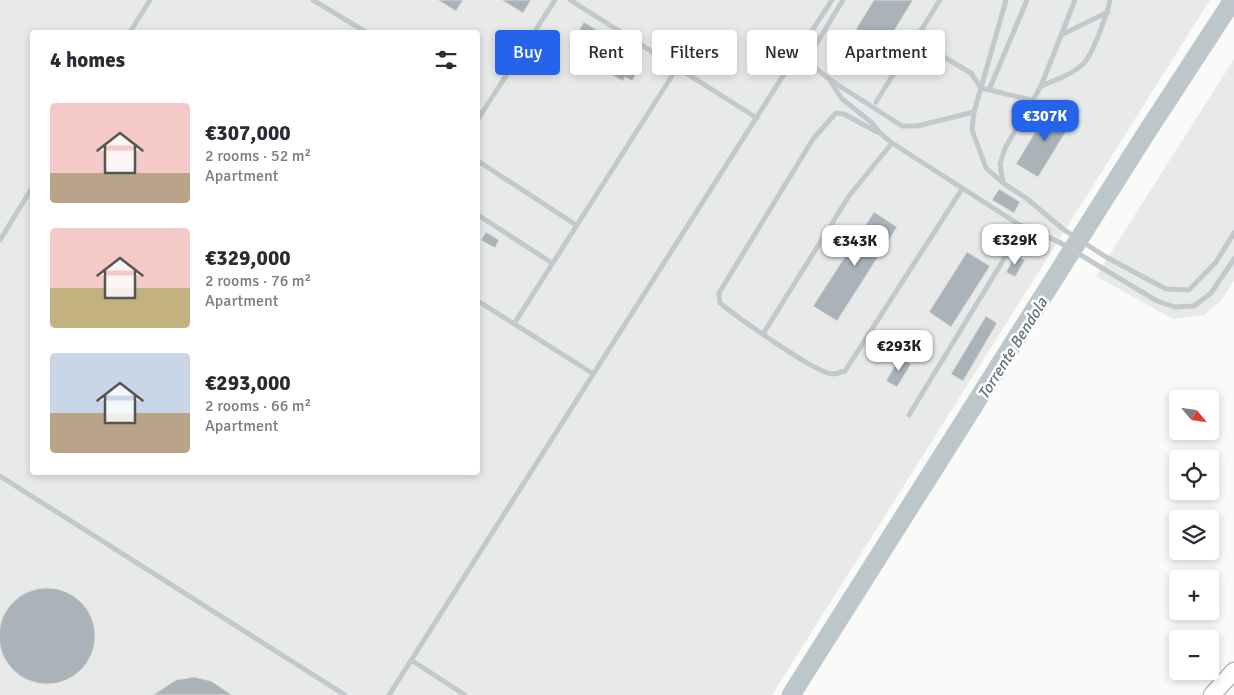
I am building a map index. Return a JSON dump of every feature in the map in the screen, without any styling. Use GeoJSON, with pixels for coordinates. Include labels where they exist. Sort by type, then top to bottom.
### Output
{"type":"FeatureCollection","features":[{"type":"Feature","properties":{"kind":"main road"},"geometry":{"type":"LineString","coordinates":[[1212,695],[1234,671]]}},
{"type":"Feature","properties":{"kind":"lane"},"geometry":{"type":"LineString","coordinates":[[131,30],[150,0]]}},
{"type":"Feature","properties":{"kind":"lane"},"geometry":{"type":"LineString","coordinates":[[313,0],[363,30]]}},
{"type":"Feature","properties":{"kind":"lane"},"geometry":{"type":"LineString","coordinates":[[480,116],[555,0]]}},
{"type":"Feature","properties":{"kind":"lane"},"geometry":{"type":"LineString","coordinates":[[570,0],[652,52]]}},
{"type":"Feature","properties":{"kind":"lane"},"geometry":{"type":"LineString","coordinates":[[812,30],[832,0]]}},
{"type":"Feature","properties":{"kind":"lane"},"geometry":{"type":"LineString","coordinates":[[817,43],[843,0]]}},
{"type":"Feature","properties":{"kind":"lane"},"geometry":{"type":"LineString","coordinates":[[921,30],[940,0]]}},
{"type":"Feature","properties":{"kind":"lane"},"geometry":{"type":"LineString","coordinates":[[1006,0],[974,112],[972,130],[986,168],[1003,183],[1026,198],[1063,230],[1106,257],[1166,289],[1189,290],[1216,262],[1234,233]]}},
{"type":"Feature","properties":{"kind":"lane"},"geometry":{"type":"LineString","coordinates":[[989,90],[1027,0]]}},
{"type":"Feature","properties":{"kind":"lane"},"geometry":{"type":"LineString","coordinates":[[1003,183],[1000,164],[1005,148],[1041,86],[1074,0]]}},
{"type":"Feature","properties":{"kind":"lane"},"geometry":{"type":"LineString","coordinates":[[1041,86],[1068,75],[1084,63],[1108,12],[1110,0]]}},
{"type":"Feature","properties":{"kind":"lane"},"geometry":{"type":"LineString","coordinates":[[1062,34],[1108,12]]}},
{"type":"Feature","properties":{"kind":"lane"},"geometry":{"type":"LineString","coordinates":[[945,58],[971,73],[980,88],[1032,100]]}},
{"type":"Feature","properties":{"kind":"lane"},"geometry":{"type":"LineString","coordinates":[[817,69],[902,126],[917,126],[974,112]]}},
{"type":"Feature","properties":{"kind":"lane"},"geometry":{"type":"LineString","coordinates":[[514,324],[672,75]]}},
{"type":"Feature","properties":{"kind":"lane"},"geometry":{"type":"LineString","coordinates":[[688,75],[757,118]]}},
{"type":"Feature","properties":{"kind":"lane"},"geometry":{"type":"LineString","coordinates":[[389,695],[592,373],[784,75]]}},
{"type":"Feature","properties":{"kind":"lane"},"geometry":{"type":"LineString","coordinates":[[876,102],[893,75]]}},
{"type":"Feature","properties":{"kind":"lane"},"geometry":{"type":"LineString","coordinates":[[829,79],[842,99],[871,122],[892,144],[1029,229],[1058,242],[1157,301],[1175,307],[1194,306],[1211,293],[1234,258]]}},
{"type":"Feature","properties":{"kind":"lane"},"geometry":{"type":"LineString","coordinates":[[880,133],[844,114],[836,113],[813,140],[719,293],[720,303],[807,363],[832,374],[845,371],[962,189]]}},
{"type":"Feature","properties":{"kind":"lane"},"geometry":{"type":"LineString","coordinates":[[763,334],[849,196],[892,144]]}},
{"type":"Feature","properties":{"kind":"lane"},"geometry":{"type":"LineString","coordinates":[[480,162],[576,225]]}},
{"type":"Feature","properties":{"kind":"lane"},"geometry":{"type":"LineString","coordinates":[[0,240],[30,191]]}},
{"type":"Feature","properties":{"kind":"lane"},"geometry":{"type":"LineString","coordinates":[[480,216],[552,263]]}},
{"type":"Feature","properties":{"kind":"lane"},"geometry":{"type":"LineString","coordinates":[[909,415],[1010,249],[1029,229]]}},
{"type":"Feature","properties":{"kind":"lane"},"geometry":{"type":"LineString","coordinates":[[480,301],[592,373]]}},
{"type":"Feature","properties":{"kind":"lane"},"geometry":{"type":"LineString","coordinates":[[0,476],[344,695]]}},
{"type":"Feature","properties":{"kind":"lane"},"geometry":{"type":"LineString","coordinates":[[411,660],[465,695]]}},
{"type":"Feature","properties":{"kind":"shaded area"},"geometry":{"type":"Polygon","coordinates":[[[0,0],[1210,0],[772,695],[0,695],[0,0]]]}},
{"type":"Feature","properties":{"kind":"shaded area"},"geometry":{"type":"Polygon","coordinates":[[[1234,59],[1234,281],[1221,301],[1204,315],[1173,319],[1096,276],[1234,59]]]}},
{"type":"Feature","properties":{"kind":"building"},"geometry":{"type":"Polygon","coordinates":[[[438,0],[463,0],[456,11],[438,0]]]}},
{"type":"Feature","properties":{"kind":"building"},"geometry":{"type":"Polygon","coordinates":[[[502,0],[531,0],[523,13],[502,0]]]}},
{"type":"Feature","properties":{"kind":"building"},"geometry":{"type":"Polygon","coordinates":[[[874,0],[913,0],[894,30],[856,29],[874,0]]]}},
{"type":"Feature","properties":{"kind":"building"},"geometry":{"type":"Polygon","coordinates":[[[584,22],[597,30],[579,30],[584,22]]]}},
{"type":"Feature","properties":{"kind":"building"},"geometry":{"type":"Polygon","coordinates":[[[612,75],[636,75],[632,81],[625,77],[623,81],[612,75]]]}},
{"type":"Feature","properties":{"kind":"building"},"geometry":{"type":"Polygon","coordinates":[[[1051,106],[1073,120],[1038,177],[1016,164],[1051,106]]]}},
{"type":"Feature","properties":{"kind":"building"},"geometry":{"type":"Polygon","coordinates":[[[999,189],[1020,202],[1014,213],[992,200],[999,189]]]}},
{"type":"Feature","properties":{"kind":"building"},"geometry":{"type":"Polygon","coordinates":[[[874,212],[897,227],[837,321],[813,306],[874,212]]]}},
{"type":"Feature","properties":{"kind":"building"},"geometry":{"type":"Polygon","coordinates":[[[486,232],[499,240],[495,248],[481,240],[486,232]]]}},
{"type":"Feature","properties":{"kind":"building"},"geometry":{"type":"Polygon","coordinates":[[[967,252],[990,266],[951,327],[929,312],[967,252]]]}},
{"type":"Feature","properties":{"kind":"building"},"geometry":{"type":"Polygon","coordinates":[[[1016,255],[1025,260],[1015,277],[1006,272],[1016,255]]]}},
{"type":"Feature","properties":{"kind":"building"},"geometry":{"type":"Polygon","coordinates":[[[986,316],[997,323],[963,381],[951,374],[986,316]]]}},
{"type":"Feature","properties":{"kind":"building"},"geometry":{"type":"Polygon","coordinates":[[[900,357],[911,364],[897,387],[886,381],[900,357]]]}},
{"type":"Feature","properties":{"kind":"building"},"geometry":{"type":"Polygon","coordinates":[[[47,588],[66,591],[81,602],[92,617],[95,636],[92,655],[81,670],[66,681],[47,684],[28,681],[13,670],[2,655],[-1,636],[2,617],[13,602],[28,591],[47,588]]]}},
{"type":"Feature","properties":{"kind":"building"},"geometry":{"type":"Polygon","coordinates":[[[194,677],[211,681],[232,695],[153,695],[176,680],[194,677]]]}},
{"type":"Feature","properties":{"kind":"waterway","name":"Torrente Bendola"},"geometry":{"type":"LineString","coordinates":[[791,695],[1143,138],[1233,0]]}}]}
